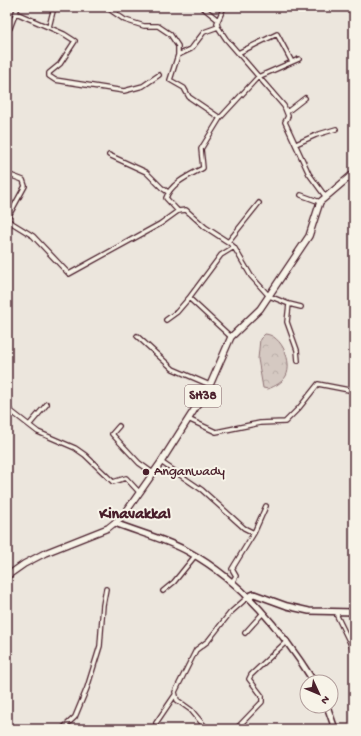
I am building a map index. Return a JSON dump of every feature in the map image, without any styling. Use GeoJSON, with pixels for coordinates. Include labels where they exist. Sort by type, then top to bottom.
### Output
{"type":"FeatureCollection","features":[{"type":"Feature","properties":{"kind":"main road","name":"SH38"},"geometry":{"type":"LineString","coordinates":[[7,576],[24,564],[45,553],[94,534],[115,523],[161,462],[210,385],[231,337],[260,309],[309,236],[320,202],[354,172]]}},
{"type":"Feature","properties":{"kind":"main road"},"geometry":{"type":"LineString","coordinates":[[115,523],[165,541],[195,556],[232,582],[249,596],[288,641],[309,674]]}},
{"type":"Feature","properties":{"kind":"main road"},"geometry":{"type":"LineString","coordinates":[[249,596],[254,594],[287,606],[309,611],[354,612]]}},
{"type":"Feature","properties":{"kind":"main road"},"geometry":{"type":"LineString","coordinates":[[330,714],[334,728]]}},
{"type":"Feature","properties":{"kind":"street"},"geometry":{"type":"LineString","coordinates":[[7,31],[9,30],[18,7]]}},
{"type":"Feature","properties":{"kind":"street"},"geometry":{"type":"LineString","coordinates":[[49,27],[54,7]]}},
{"type":"Feature","properties":{"kind":"street"},"geometry":{"type":"LineString","coordinates":[[106,7],[126,20],[144,26],[158,26],[165,29],[178,46],[178,55],[170,80],[184,88],[189,97],[220,118]]}},
{"type":"Feature","properties":{"kind":"street"},"geometry":{"type":"LineString","coordinates":[[202,7],[218,20]]}},
{"type":"Feature","properties":{"kind":"street"},"geometry":{"type":"LineString","coordinates":[[224,7],[218,20],[218,27],[226,39],[284,106],[288,116],[285,122],[309,174],[325,196]]}},
{"type":"Feature","properties":{"kind":"street"},"geometry":{"type":"LineString","coordinates":[[16,13],[75,40],[60,64],[50,73],[49,76],[55,80],[124,91],[143,86],[159,75]]}},
{"type":"Feature","properties":{"kind":"street"},"geometry":{"type":"LineString","coordinates":[[178,55],[191,49],[204,32],[218,27]]}},
{"type":"Feature","properties":{"kind":"street"},"geometry":{"type":"LineString","coordinates":[[238,52],[276,34],[292,62]]}},
{"type":"Feature","properties":{"kind":"street"},"geometry":{"type":"LineString","coordinates":[[178,211],[166,198],[168,192],[174,185],[203,168],[204,162],[201,155],[201,149],[220,118],[258,77],[299,59]]}},
{"type":"Feature","properties":{"kind":"street"},"geometry":{"type":"LineString","coordinates":[[287,112],[305,98]]}},
{"type":"Feature","properties":{"kind":"street"},"geometry":{"type":"LineString","coordinates":[[296,144],[316,135],[336,129]]}},
{"type":"Feature","properties":{"kind":"street"},"geometry":{"type":"LineString","coordinates":[[109,155],[146,172],[168,192]]}},
{"type":"Feature","properties":{"kind":"street"},"geometry":{"type":"LineString","coordinates":[[7,174],[23,180],[25,186],[7,220],[33,236],[69,274],[160,224],[178,211],[186,210],[205,227],[234,247],[251,276],[269,296],[301,307]]}},
{"type":"Feature","properties":{"kind":"street"},"geometry":{"type":"LineString","coordinates":[[301,195],[320,202]]}},
{"type":"Feature","properties":{"kind":"street"},"geometry":{"type":"LineString","coordinates":[[228,242],[259,203]]}},
{"type":"Feature","properties":{"kind":"street"},"geometry":{"type":"LineString","coordinates":[[166,320],[177,312],[189,298],[221,255],[234,247]]}},
{"type":"Feature","properties":{"kind":"street"},"geometry":{"type":"LineString","coordinates":[[189,298],[231,337]]}},
{"type":"Feature","properties":{"kind":"street"},"geometry":{"type":"LineString","coordinates":[[289,304],[287,322],[297,350],[298,361]]}},
{"type":"Feature","properties":{"kind":"street"},"geometry":{"type":"LineString","coordinates":[[137,336],[173,369],[210,385]]}},
{"type":"Feature","properties":{"kind":"street"},"geometry":{"type":"LineString","coordinates":[[188,419],[216,432],[228,431],[260,423],[285,422],[299,408],[318,384],[354,391]]}},
{"type":"Feature","properties":{"kind":"street"},"geometry":{"type":"LineString","coordinates":[[30,424],[47,404]]}},
{"type":"Feature","properties":{"kind":"street"},"geometry":{"type":"LineString","coordinates":[[7,408],[30,424],[38,432],[75,448],[85,455],[112,482],[126,478],[139,492]]}},
{"type":"Feature","properties":{"kind":"street"},"geometry":{"type":"LineString","coordinates":[[119,426],[112,434],[139,463],[152,473]]}},
{"type":"Feature","properties":{"kind":"street"},"geometry":{"type":"LineString","coordinates":[[161,462],[202,490],[244,528],[254,533]]}},
{"type":"Feature","properties":{"kind":"street"},"geometry":{"type":"LineString","coordinates":[[232,582],[236,576],[231,571],[254,533],[266,506]]}},
{"type":"Feature","properties":{"kind":"street"},"geometry":{"type":"LineString","coordinates":[[163,591],[174,582],[195,556]]}},
{"type":"Feature","properties":{"kind":"street"},"geometry":{"type":"LineString","coordinates":[[62,729],[76,717],[87,688],[100,646],[103,605],[106,589]]}},
{"type":"Feature","properties":{"kind":"street"},"geometry":{"type":"LineString","coordinates":[[156,723],[175,695],[196,650],[208,641],[230,613],[249,596]]}},
{"type":"Feature","properties":{"kind":"street"},"geometry":{"type":"LineString","coordinates":[[338,612],[337,616],[354,651]]}},
{"type":"Feature","properties":{"kind":"street"},"geometry":{"type":"LineString","coordinates":[[245,633],[263,613]]}},
{"type":"Feature","properties":{"kind":"street"},"geometry":{"type":"LineString","coordinates":[[236,729],[262,702],[262,696],[259,690],[249,679],[251,675],[288,641]]}},
{"type":"Feature","properties":{"kind":"street"},"geometry":{"type":"LineString","coordinates":[[175,695],[177,700],[191,710],[208,729]]}},
{"type":"Feature","properties":{"kind":"green space"},"geometry":{"type":"Polygon","coordinates":[[[265,334],[276,339],[281,344],[287,357],[288,364],[288,371],[282,381],[268,389],[263,388],[258,359],[260,339],[265,334]]]}},
{"type":"Feature","properties":{"kind":"place","name":"Anganwady"},"geometry":{"type":"Point","coordinates":[146,472]}},
{"type":"Feature","properties":{"kind":"district","name":"Kinavakkal"},"geometry":{"type":"Point","coordinates":[135,515]}}]}
